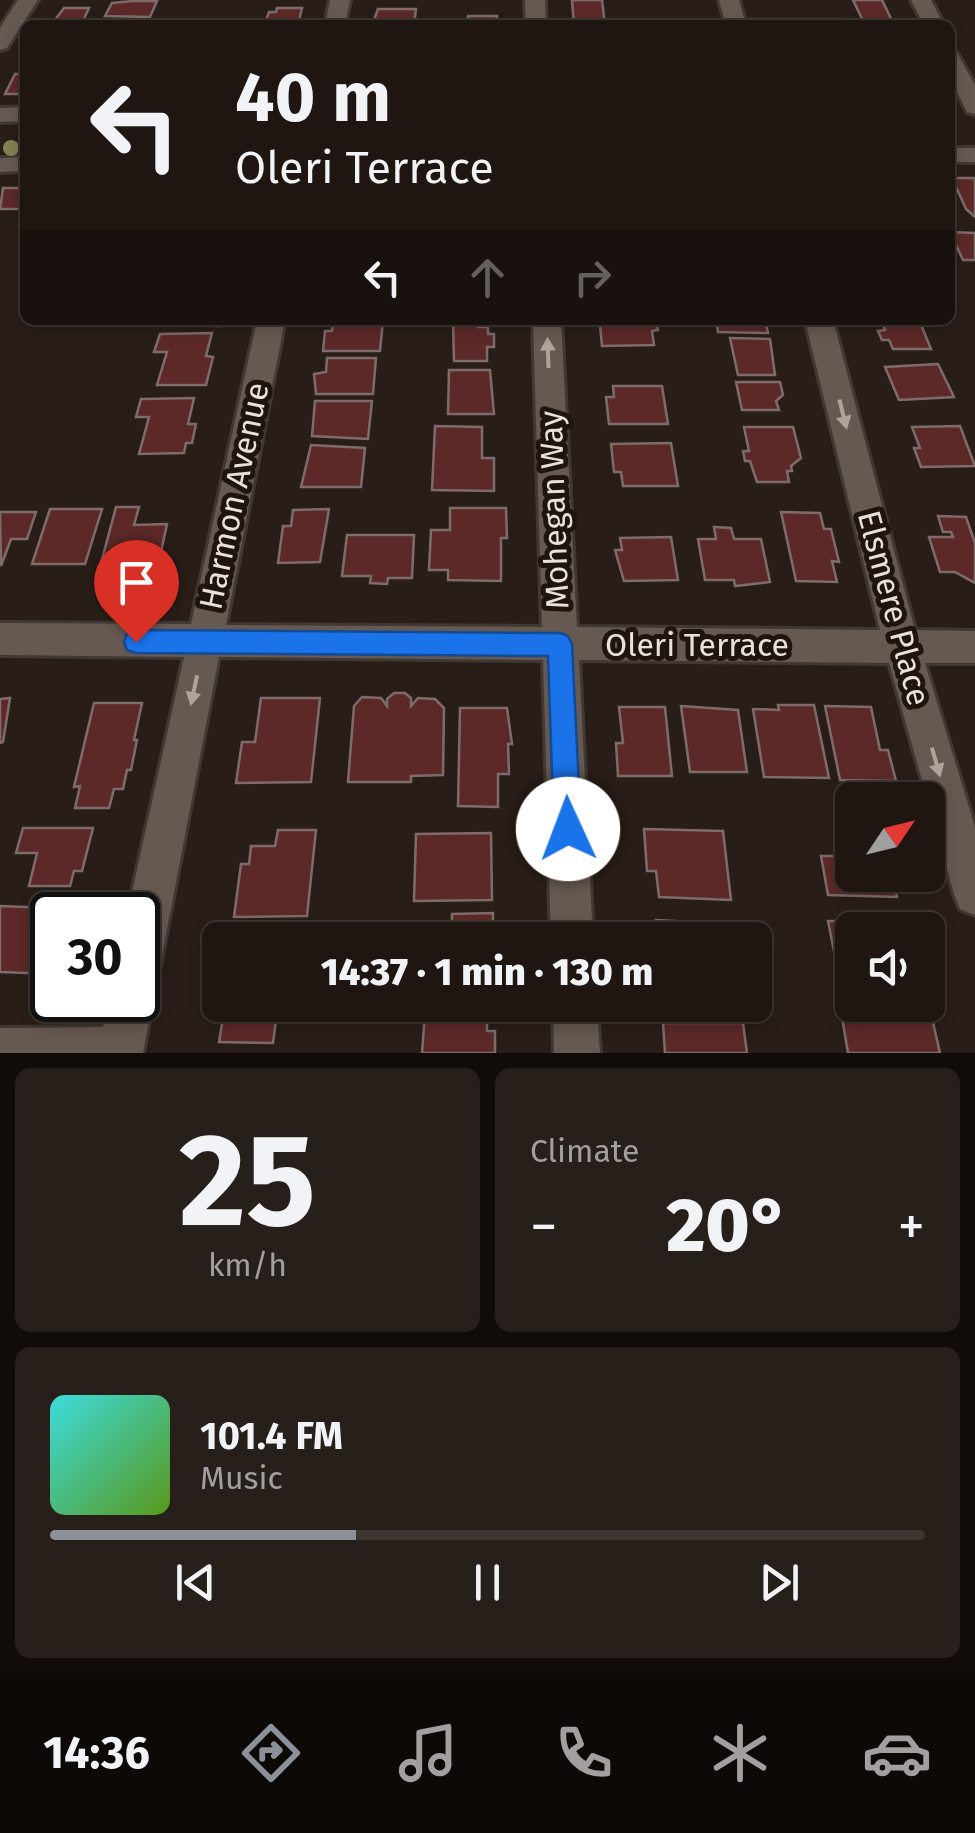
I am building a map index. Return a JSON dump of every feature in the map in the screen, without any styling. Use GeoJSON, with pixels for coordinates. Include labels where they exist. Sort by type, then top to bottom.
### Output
{"type":"FeatureCollection","features":[{"type":"Feature","properties":{"kind":"street"},"geometry":{"type":"LineString","coordinates":[[0,44],[28,0]]}},
{"type":"Feature","properties":{"kind":"street"},"geometry":{"type":"LineString","coordinates":[[955,67],[975,107]]}},
{"type":"Feature","properties":{"kind":"street","name":"Harmon Avenue"},"geometry":{"type":"LineString","coordinates":[[153,892],[270,325]]}},
{"type":"Feature","properties":{"kind":"street","name":"Mohegan Way"},"geometry":{"type":"LineString","coordinates":[[546,325],[571,922]]}},
{"type":"Feature","properties":{"kind":"street","name":"Elsmere Place"},"geometry":{"type":"LineString","coordinates":[[820,325],[902,647],[975,894]]}},
{"type":"Feature","properties":{"kind":"street","name":"Oleri Terrace"},"geometry":{"type":"LineString","coordinates":[[0,639],[975,648]]}},
{"type":"Feature","properties":{"kind":"street"},"geometry":{"type":"LineString","coordinates":[[0,1051],[120,1052],[126,1022]]}},
{"type":"Feature","properties":{"kind":"street"},"geometry":{"type":"LineString","coordinates":[[576,1022],[577,1053]]}},
{"type":"Feature","properties":{"kind":"building"},"geometry":{"type":"Polygon","coordinates":[[[572,0],[602,0],[604,20],[574,20],[572,0]]]}},
{"type":"Feature","properties":{"kind":"building"},"geometry":{"type":"Polygon","coordinates":[[[853,0],[882,0],[892,20],[863,20],[853,0]]]}},
{"type":"Feature","properties":{"kind":"building"},"geometry":{"type":"Polygon","coordinates":[[[157,1],[150,17],[105,16],[112,3],[157,1]]]}},
{"type":"Feature","properties":{"kind":"building"},"geometry":{"type":"Polygon","coordinates":[[[64,8],[89,8],[83,20],[55,20],[64,8]]]}},
{"type":"Feature","properties":{"kind":"building"},"geometry":{"type":"Polygon","coordinates":[[[277,8],[302,8],[299,20],[266,20],[269,12],[276,12],[277,8]]]}},
{"type":"Feature","properties":{"kind":"building"},"geometry":{"type":"Polygon","coordinates":[[[378,9],[416,9],[415,20],[374,20],[378,9]]]}},
{"type":"Feature","properties":{"kind":"building"},"geometry":{"type":"Polygon","coordinates":[[[468,16],[497,16],[497,20],[468,20],[468,16]]]}},
{"type":"Feature","properties":{"kind":"building"},"geometry":{"type":"Polygon","coordinates":[[[15,74],[20,74],[20,94],[5,94],[15,74]]]}},
{"type":"Feature","properties":{"kind":"building"},"geometry":{"type":"Polygon","coordinates":[[[955,178],[975,178],[975,217],[966,209],[955,178]]]}},
{"type":"Feature","properties":{"kind":"building"},"geometry":{"type":"Polygon","coordinates":[[[3,188],[20,188],[20,209],[0,209],[3,188]]]}},
{"type":"Feature","properties":{"kind":"building"},"geometry":{"type":"Polygon","coordinates":[[[955,232],[975,233],[975,260],[963,260],[955,232]]]}},
{"type":"Feature","properties":{"kind":"building"},"geometry":{"type":"Polygon","coordinates":[[[333,325],[383,325],[380,351],[323,351],[325,331],[332,331],[333,325]]]}},
{"type":"Feature","properties":{"kind":"building"},"geometry":{"type":"Polygon","coordinates":[[[453,325],[488,327],[488,334],[494,334],[494,347],[487,347],[487,361],[454,361],[453,325]]]}},
{"type":"Feature","properties":{"kind":"building"},"geometry":{"type":"Polygon","coordinates":[[[600,325],[657,325],[658,330],[652,331],[654,345],[602,346],[600,325]]]}},
{"type":"Feature","properties":{"kind":"building"},"geometry":{"type":"Polygon","coordinates":[[[717,325],[766,325],[768,333],[718,332],[717,325]]]}},
{"type":"Feature","properties":{"kind":"building"},"geometry":{"type":"Polygon","coordinates":[[[883,325],[921,325],[931,349],[893,349],[878,331],[885,330],[883,325]]]}},
{"type":"Feature","properties":{"kind":"building"},"geometry":{"type":"Polygon","coordinates":[[[212,333],[206,356],[213,357],[206,385],[157,385],[167,352],[154,352],[160,334],[212,333]]]}},
{"type":"Feature","properties":{"kind":"building"},"geometry":{"type":"Polygon","coordinates":[[[730,338],[770,339],[775,375],[738,375],[730,338]]]}},
{"type":"Feature","properties":{"kind":"building"},"geometry":{"type":"Polygon","coordinates":[[[327,358],[376,358],[373,394],[316,394],[314,374],[326,372],[327,358]]]}},
{"type":"Feature","properties":{"kind":"building"},"geometry":{"type":"Polygon","coordinates":[[[938,364],[954,397],[899,400],[885,367],[938,364]]]}},
{"type":"Feature","properties":{"kind":"building"},"geometry":{"type":"Polygon","coordinates":[[[449,370],[490,370],[494,414],[448,414],[449,370]]]}},
{"type":"Feature","properties":{"kind":"building"},"geometry":{"type":"Polygon","coordinates":[[[736,382],[780,382],[783,395],[776,401],[779,410],[742,410],[736,382]]]}},
{"type":"Feature","properties":{"kind":"building"},"geometry":{"type":"Polygon","coordinates":[[[613,386],[662,386],[668,424],[609,424],[606,397],[614,397],[613,386]]]}},
{"type":"Feature","properties":{"kind":"building"},"geometry":{"type":"Polygon","coordinates":[[[194,398],[188,424],[196,424],[192,443],[186,443],[184,453],[139,454],[149,417],[136,417],[141,399],[194,398]]]}},
{"type":"Feature","properties":{"kind":"building"},"geometry":{"type":"Polygon","coordinates":[[[315,401],[372,401],[368,439],[312,436],[315,401]]]}},
{"type":"Feature","properties":{"kind":"building"},"geometry":{"type":"Polygon","coordinates":[[[435,426],[482,427],[482,458],[494,458],[494,491],[432,490],[435,426]]]}},
{"type":"Feature","properties":{"kind":"building"},"geometry":{"type":"Polygon","coordinates":[[[960,426],[975,466],[921,467],[914,448],[920,448],[912,427],[960,426]]]}},
{"type":"Feature","properties":{"kind":"building"},"geometry":{"type":"Polygon","coordinates":[[[744,427],[793,427],[801,458],[791,466],[792,471],[787,471],[789,482],[757,482],[750,461],[745,461],[743,451],[749,451],[744,427]]]}},
{"type":"Feature","properties":{"kind":"building"},"geometry":{"type":"Polygon","coordinates":[[[671,443],[678,486],[623,486],[621,472],[614,472],[611,444],[671,443]]]}},
{"type":"Feature","properties":{"kind":"building"},"geometry":{"type":"Polygon","coordinates":[[[311,445],[365,448],[361,487],[301,487],[311,445]]]}},
{"type":"Feature","properties":{"kind":"building"},"geometry":{"type":"Polygon","coordinates":[[[116,507],[139,507],[134,525],[167,524],[158,566],[100,567],[116,507]]]}},
{"type":"Feature","properties":{"kind":"building"},"geometry":{"type":"Polygon","coordinates":[[[450,508],[506,508],[507,538],[501,538],[501,581],[448,580],[448,570],[429,570],[431,530],[450,530],[450,508]]]}},
{"type":"Feature","properties":{"kind":"building"},"geometry":{"type":"Polygon","coordinates":[[[50,509],[102,509],[85,564],[32,564],[50,509]]]}},
{"type":"Feature","properties":{"kind":"building"},"geometry":{"type":"Polygon","coordinates":[[[329,509],[320,562],[278,563],[283,526],[291,526],[293,510],[329,509]]]}},
{"type":"Feature","properties":{"kind":"building"},"geometry":{"type":"Polygon","coordinates":[[[0,512],[36,512],[27,539],[11,539],[1,566],[0,512]]]}},
{"type":"Feature","properties":{"kind":"building"},"geometry":{"type":"Polygon","coordinates":[[[781,512],[820,513],[824,529],[831,529],[839,562],[832,561],[837,582],[796,581],[781,512]]]}},
{"type":"Feature","properties":{"kind":"building"},"geometry":{"type":"Polygon","coordinates":[[[938,516],[966,517],[975,543],[975,583],[955,572],[940,572],[929,537],[953,537],[951,532],[943,532],[938,516]]]}},
{"type":"Feature","properties":{"kind":"building"},"geometry":{"type":"Polygon","coordinates":[[[714,527],[731,528],[734,539],[761,539],[770,582],[735,586],[734,580],[705,580],[698,539],[716,539],[714,527]]]}},
{"type":"Feature","properties":{"kind":"building"},"geometry":{"type":"Polygon","coordinates":[[[347,535],[414,535],[412,578],[388,578],[387,584],[370,583],[371,576],[342,576],[347,535]]]}},
{"type":"Feature","properties":{"kind":"building"},"geometry":{"type":"Polygon","coordinates":[[[671,537],[678,580],[624,581],[615,550],[622,550],[620,538],[671,537]]]}},
{"type":"Feature","properties":{"kind":"building"},"geometry":{"type":"Polygon","coordinates":[[[394,693],[405,693],[411,698],[411,706],[418,698],[435,699],[444,708],[443,775],[411,776],[411,782],[348,782],[354,706],[362,697],[381,698],[387,706],[387,699],[394,693]]]}},
{"type":"Feature","properties":{"kind":"building"},"geometry":{"type":"Polygon","coordinates":[[[10,698],[3,742],[0,743],[0,699],[10,698]]]}},
{"type":"Feature","properties":{"kind":"building"},"geometry":{"type":"Polygon","coordinates":[[[261,698],[320,698],[311,782],[236,783],[242,742],[255,742],[261,698]]]}},
{"type":"Feature","properties":{"kind":"building"},"geometry":{"type":"Polygon","coordinates":[[[94,703],[142,703],[137,740],[131,770],[127,770],[123,789],[114,789],[109,808],[75,808],[80,786],[74,787],[94,703]]]}},
{"type":"Feature","properties":{"kind":"building"},"geometry":{"type":"Polygon","coordinates":[[[778,705],[814,705],[829,778],[764,777],[753,709],[779,710],[778,705]]]}},
{"type":"Feature","properties":{"kind":"building"},"geometry":{"type":"Polygon","coordinates":[[[681,706],[738,710],[747,772],[690,772],[681,706]]]}},
{"type":"Feature","properties":{"kind":"building"},"geometry":{"type":"Polygon","coordinates":[[[825,706],[871,707],[880,750],[888,750],[896,781],[840,780],[825,706]]]}},
{"type":"Feature","properties":{"kind":"building"},"geometry":{"type":"Polygon","coordinates":[[[619,707],[665,707],[672,776],[618,776],[616,743],[623,743],[619,707]]]}},
{"type":"Feature","properties":{"kind":"building"},"geometry":{"type":"Polygon","coordinates":[[[460,708],[507,708],[512,744],[508,744],[509,774],[498,774],[498,807],[458,806],[460,708]]]}},
{"type":"Feature","properties":{"kind":"building"},"geometry":{"type":"Polygon","coordinates":[[[23,828],[93,828],[82,871],[74,871],[70,886],[29,886],[37,853],[16,853],[23,828]]]}},
{"type":"Feature","properties":{"kind":"building"},"geometry":{"type":"Polygon","coordinates":[[[644,829],[723,831],[731,900],[659,897],[656,871],[647,871],[644,829]]]}},
{"type":"Feature","properties":{"kind":"building"},"geometry":{"type":"Polygon","coordinates":[[[278,830],[316,830],[307,916],[234,917],[241,864],[249,864],[251,846],[275,846],[278,830]]]}},
{"type":"Feature","properties":{"kind":"building"},"geometry":{"type":"Polygon","coordinates":[[[491,833],[492,900],[414,901],[416,834],[491,833]]]}},
{"type":"Feature","properties":{"kind":"building"},"geometry":{"type":"Polygon","coordinates":[[[821,856],[835,856],[835,892],[896,892],[897,897],[828,895],[821,856]]]}},
{"type":"Feature","properties":{"kind":"building"},"geometry":{"type":"Polygon","coordinates":[[[0,906],[30,907],[30,973],[0,972],[0,906]]]}},
{"type":"Feature","properties":{"kind":"building"},"geometry":{"type":"Polygon","coordinates":[[[493,913],[493,922],[452,922],[452,914],[493,913]]]}},
{"type":"Feature","properties":{"kind":"building"},"geometry":{"type":"Polygon","coordinates":[[[828,921],[835,921],[835,956],[828,921]]]}},
{"type":"Feature","properties":{"kind":"building"},"geometry":{"type":"Polygon","coordinates":[[[222,1022],[276,1022],[273,1043],[219,1042],[222,1022]]]}},
{"type":"Feature","properties":{"kind":"building"},"geometry":{"type":"Polygon","coordinates":[[[424,1022],[487,1022],[487,1031],[495,1031],[495,1053],[422,1053],[424,1022]]]}},
{"type":"Feature","properties":{"kind":"building"},"geometry":{"type":"Polygon","coordinates":[[[843,1022],[933,1022],[940,1053],[848,1053],[843,1022]]]}},
{"type":"Feature","properties":{"kind":"building"},"geometry":{"type":"Polygon","coordinates":[[[663,1023],[743,1023],[747,1053],[665,1053],[663,1023]]]}},
{"type":"Feature","properties":{"kind":"route"},"geometry":{"type":"LineString","coordinates":[[136,642],[560,644],[568,829]]}}]}
